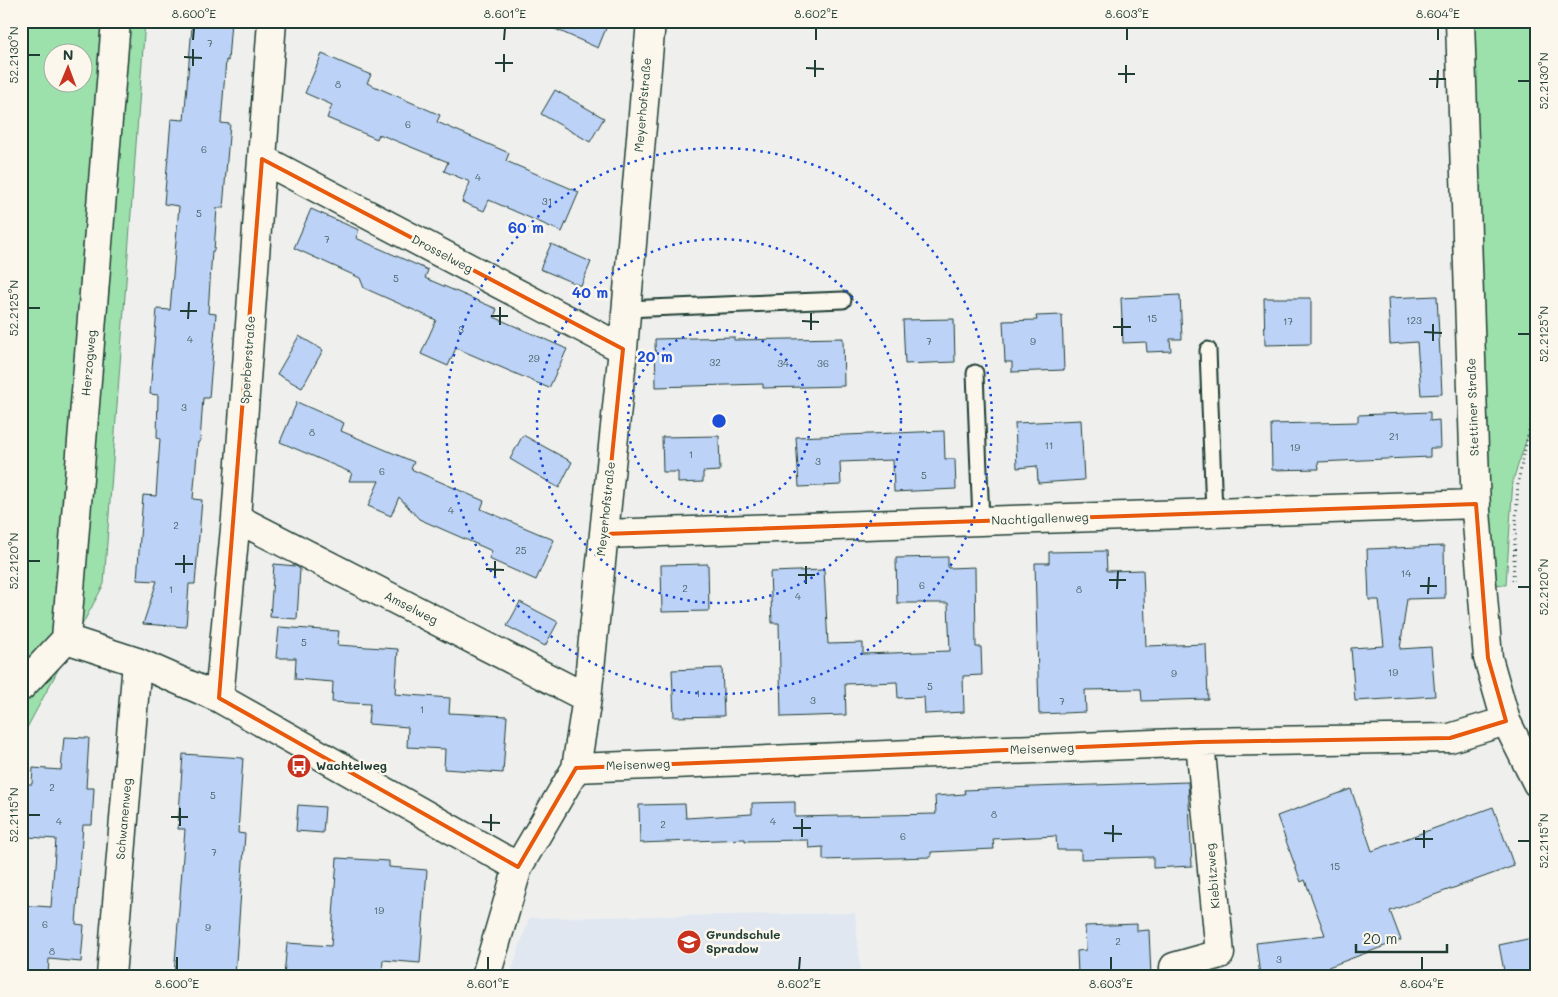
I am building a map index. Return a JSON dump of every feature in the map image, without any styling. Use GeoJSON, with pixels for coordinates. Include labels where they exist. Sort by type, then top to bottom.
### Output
{"type":"FeatureCollection","features":[{"type":"Feature","properties":{"kind":"street","name":"Herzogweg"},"geometry":{"type":"LineString","coordinates":[[66,639],[116,21]]}},
{"type":"Feature","properties":{"kind":"street","name":"Sperberstraße"},"geometry":{"type":"LineString","coordinates":[[219,698],[236,518],[272,21]]}},
{"type":"Feature","properties":{"kind":"street","name":"Meyerhofstraße"},"geometry":{"type":"LineString","coordinates":[[486,976],[518,867],[576,768],[587,698],[623,349],[651,21]]}},
{"type":"Feature","properties":{"kind":"street","name":"Stettiner Straße"},"geometry":{"type":"LineString","coordinates":[[1460,21],[1476,504],[1488,658],[1506,721],[1537,783]]}},
{"type":"Feature","properties":{"kind":"street","name":"Drosselweg"},"geometry":{"type":"LineString","coordinates":[[262,158],[623,349]]}},
{"type":"Feature","properties":{"kind":"street","name":"Nachtigallenweg"},"geometry":{"type":"LineString","coordinates":[[604,534],[1476,504]]}},
{"type":"Feature","properties":{"kind":"street","name":"Amselweg"},"geometry":{"type":"LineString","coordinates":[[236,518],[587,698]]}},
{"type":"Feature","properties":{"kind":"street"},"geometry":{"type":"LineString","coordinates":[[21,687],[66,639],[137,662],[219,698],[518,867]]}},
{"type":"Feature","properties":{"kind":"street","name":"Schwanenweg"},"geometry":{"type":"LineString","coordinates":[[111,976],[137,662]]}},
{"type":"Feature","properties":{"kind":"street","name":"Meisenweg"},"geometry":{"type":"LineString","coordinates":[[576,768],[1200,742],[1450,738],[1506,721]]}},
{"type":"Feature","properties":{"kind":"street","name":"Kiebitzweg"},"geometry":{"type":"LineString","coordinates":[[1175,976],[1174,967],[1220,954],[1200,742]]}},
{"type":"Feature","properties":{"kind":"lane"},"geometry":{"type":"LineString","coordinates":[[626,309],[843,300]]}},
{"type":"Feature","properties":{"kind":"lane"},"geometry":{"type":"LineString","coordinates":[[1208,350],[1214,513]]}},
{"type":"Feature","properties":{"kind":"lane"},"geometry":{"type":"LineString","coordinates":[[975,373],[981,521]]}},
{"type":"Feature","properties":{"kind":"path"},"geometry":{"type":"LineString","coordinates":[[1513,581],[1518,482],[1537,393]]}},
{"type":"Feature","properties":{"kind":"highlighted area"},"geometry":{"type":"Polygon","coordinates":[[[262,159],[623,349],[604,534],[1476,504],[1488,658],[1506,721],[1450,738],[1200,742],[576,768],[518,867],[219,698],[262,159]]]}},
{"type":"Feature","properties":{"kind":"shaded area","name":"Grundschule Spradow"},"geometry":{"type":"Polygon","coordinates":[[[855,913],[861,976],[510,976],[529,918],[855,913]]]}},
{"type":"Feature","properties":{"kind":"green space"},"geometry":{"type":"Polygon","coordinates":[[[21,21],[145,21],[104,584],[21,739],[21,21]]]}},
{"type":"Feature","properties":{"kind":"green space"},"geometry":{"type":"Polygon","coordinates":[[[1467,21],[1537,21],[1537,409],[1513,480],[1506,585],[1488,584],[1467,21]]]}},
{"type":"Feature","properties":{"kind":"building"},"geometry":{"type":"Polygon","coordinates":[[[195,21],[231,21],[221,123],[230,124],[223,208],[217,208],[214,251],[212,251],[208,313],[216,314],[209,398],[203,398],[200,442],[198,442],[193,499],[202,500],[195,584],[189,584],[186,627],[143,624],[157,581],[137,580],[143,495],[156,496],[160,439],[157,438],[158,395],[150,394],[157,309],[170,310],[179,206],[164,204],[171,119],[184,120],[192,27],[195,27],[195,21]]]}},
{"type":"Feature","properties":{"kind":"building"},"geometry":{"type":"Polygon","coordinates":[[[537,21],[609,21],[598,48],[537,21]]]}},
{"type":"Feature","properties":{"kind":"building"},"geometry":{"type":"Polygon","coordinates":[[[322,54],[371,75],[367,83],[440,115],[437,122],[509,153],[506,161],[579,192],[562,232],[489,200],[484,211],[462,202],[470,182],[444,171],[448,162],[379,134],[377,139],[327,118],[332,105],[305,93],[322,54]]]}},
{"type":"Feature","properties":{"kind":"building"},"geometry":{"type":"Polygon","coordinates":[[[555,90],[604,118],[590,142],[541,114],[555,90]]]}},
{"type":"Feature","properties":{"kind":"building"},"geometry":{"type":"Polygon","coordinates":[[[311,209],[359,230],[356,238],[428,270],[425,278],[497,309],[494,317],[567,349],[549,388],[456,348],[448,366],[421,354],[436,320],[364,288],[360,278],[294,248],[311,209]]]}},
{"type":"Feature","properties":{"kind":"building"},"geometry":{"type":"Polygon","coordinates":[[[551,244],[591,262],[581,286],[540,269],[551,244]]]}},
{"type":"Feature","properties":{"kind":"building"},"geometry":{"type":"Polygon","coordinates":[[[1180,295],[1182,339],[1170,339],[1171,351],[1147,352],[1146,342],[1123,343],[1121,298],[1180,295]]]}},
{"type":"Feature","properties":{"kind":"building"},"geometry":{"type":"Polygon","coordinates":[[[1437,296],[1442,394],[1421,395],[1417,342],[1390,344],[1388,298],[1437,296]]]}},
{"type":"Feature","properties":{"kind":"building"},"geometry":{"type":"Polygon","coordinates":[[[1264,298],[1311,298],[1311,344],[1265,345],[1264,298]]]}},
{"type":"Feature","properties":{"kind":"building"},"geometry":{"type":"Polygon","coordinates":[[[1062,315],[1064,370],[1012,372],[1012,362],[1005,362],[1003,321],[1037,320],[1036,316],[1062,315]]]}},
{"type":"Feature","properties":{"kind":"building"},"geometry":{"type":"Polygon","coordinates":[[[954,319],[955,362],[905,364],[903,320],[954,319]]]}},
{"type":"Feature","properties":{"kind":"building"},"geometry":{"type":"Polygon","coordinates":[[[299,336],[323,350],[302,388],[277,374],[299,336]]]}},
{"type":"Feature","properties":{"kind":"building"},"geometry":{"type":"Polygon","coordinates":[[[734,337],[734,340],[843,338],[844,386],[763,388],[763,384],[656,387],[655,339],[734,337]]]}},
{"type":"Feature","properties":{"kind":"building"},"geometry":{"type":"Polygon","coordinates":[[[297,402],[344,423],[341,431],[414,462],[411,469],[484,501],[481,509],[554,540],[536,580],[489,559],[492,551],[419,519],[399,497],[391,516],[368,506],[379,481],[349,481],[352,473],[280,442],[297,402]]]}},
{"type":"Feature","properties":{"kind":"building"},"geometry":{"type":"Polygon","coordinates":[[[1430,412],[1430,421],[1439,420],[1440,448],[1430,448],[1430,457],[1318,462],[1319,469],[1272,470],[1271,424],[1358,422],[1358,415],[1430,412]]]}},
{"type":"Feature","properties":{"kind":"building"},"geometry":{"type":"Polygon","coordinates":[[[1081,420],[1084,480],[1038,483],[1037,466],[1017,468],[1015,423],[1081,420]]]}},
{"type":"Feature","properties":{"kind":"building"},"geometry":{"type":"Polygon","coordinates":[[[944,431],[945,459],[955,459],[956,489],[894,492],[893,460],[840,462],[841,485],[799,487],[796,437],[944,431]]]}},
{"type":"Feature","properties":{"kind":"building"},"geometry":{"type":"Polygon","coordinates":[[[523,435],[572,462],[559,488],[510,459],[523,435]]]}},
{"type":"Feature","properties":{"kind":"building"},"geometry":{"type":"Polygon","coordinates":[[[719,436],[720,471],[703,472],[703,482],[678,483],[678,472],[663,472],[662,437],[719,436]]]}},
{"type":"Feature","properties":{"kind":"building"},"geometry":{"type":"Polygon","coordinates":[[[1444,546],[1445,598],[1407,599],[1400,649],[1431,647],[1435,696],[1355,701],[1351,648],[1384,646],[1379,600],[1369,600],[1367,549],[1444,546]]]}},
{"type":"Feature","properties":{"kind":"building"},"geometry":{"type":"Polygon","coordinates":[[[1106,551],[1107,571],[1143,570],[1146,646],[1206,644],[1208,699],[1142,701],[1141,689],[1085,690],[1086,712],[1039,714],[1035,563],[1049,563],[1049,552],[1106,551]]]}},
{"type":"Feature","properties":{"kind":"building"},"geometry":{"type":"Polygon","coordinates":[[[948,557],[948,568],[975,567],[976,647],[981,647],[982,675],[963,676],[964,712],[925,714],[924,697],[898,698],[897,682],[845,684],[846,715],[781,717],[779,623],[772,623],[770,572],[824,570],[828,644],[863,643],[863,654],[950,651],[948,603],[897,603],[896,558],[948,557]]]}},
{"type":"Feature","properties":{"kind":"building"},"geometry":{"type":"Polygon","coordinates":[[[274,564],[296,566],[300,569],[297,619],[270,617],[274,564]]]}},
{"type":"Feature","properties":{"kind":"building"},"geometry":{"type":"Polygon","coordinates":[[[708,564],[709,611],[662,612],[661,565],[708,564]]]}},
{"type":"Feature","properties":{"kind":"building"},"geometry":{"type":"Polygon","coordinates":[[[520,602],[558,622],[545,646],[507,626],[520,602]]]}},
{"type":"Feature","properties":{"kind":"building"},"geometry":{"type":"Polygon","coordinates":[[[279,627],[339,631],[337,645],[398,649],[395,694],[450,698],[449,713],[507,716],[503,773],[444,769],[445,749],[407,747],[408,727],[368,724],[370,704],[332,702],[333,682],[295,679],[296,658],[276,658],[279,627]]]}},
{"type":"Feature","properties":{"kind":"building"},"geometry":{"type":"Polygon","coordinates":[[[722,668],[724,716],[674,717],[672,670],[722,668]]]}},
{"type":"Feature","properties":{"kind":"building"},"geometry":{"type":"Polygon","coordinates":[[[64,737],[89,738],[86,788],[94,788],[92,825],[83,825],[76,924],[84,925],[81,962],[49,959],[48,975],[21,973],[23,905],[51,907],[56,839],[28,837],[29,821],[24,821],[26,784],[32,784],[33,768],[61,770],[64,737]]]}},
{"type":"Feature","properties":{"kind":"building"},"geometry":{"type":"Polygon","coordinates":[[[183,754],[243,758],[238,833],[245,834],[235,976],[174,976],[185,829],[178,829],[183,754]]]}},
{"type":"Feature","properties":{"kind":"building"},"geometry":{"type":"Polygon","coordinates":[[[1188,782],[1192,866],[1153,868],[1153,857],[1081,859],[1081,850],[1057,850],[1056,836],[993,839],[994,849],[931,852],[931,857],[823,860],[823,847],[809,848],[808,840],[745,841],[745,839],[640,843],[639,805],[685,804],[686,818],[752,814],[752,803],[795,802],[795,817],[936,814],[935,796],[965,794],[964,790],[1188,782]]]}},
{"type":"Feature","properties":{"kind":"building"},"geometry":{"type":"Polygon","coordinates":[[[1351,789],[1372,851],[1493,807],[1514,866],[1390,911],[1401,940],[1304,976],[1260,976],[1256,943],[1325,935],[1305,880],[1301,882],[1277,816],[1351,789]]]}},
{"type":"Feature","properties":{"kind":"building"},"geometry":{"type":"Polygon","coordinates":[[[298,805],[325,807],[323,833],[296,831],[298,805]]]}},
{"type":"Feature","properties":{"kind":"building"},"geometry":{"type":"Polygon","coordinates":[[[337,858],[389,861],[389,867],[427,870],[420,963],[383,960],[382,976],[284,976],[287,943],[331,946],[337,858]]]}},
{"type":"Feature","properties":{"kind":"building"},"geometry":{"type":"Polygon","coordinates":[[[1137,924],[1137,931],[1149,930],[1151,976],[1078,976],[1077,951],[1086,950],[1085,926],[1137,924]]]}},
{"type":"Feature","properties":{"kind":"building"},"geometry":{"type":"Polygon","coordinates":[[[1537,937],[1537,976],[1505,976],[1499,945],[1537,937]]]}},
{"type":"Feature","properties":{"kind":"place","name":"Wachtelweg"},"geometry":{"type":"Point","coordinates":[299,766]}},
{"type":"Feature","properties":{"kind":"place","name":"Grundschule Spradow"},"geometry":{"type":"Point","coordinates":[689,942]}}]}
